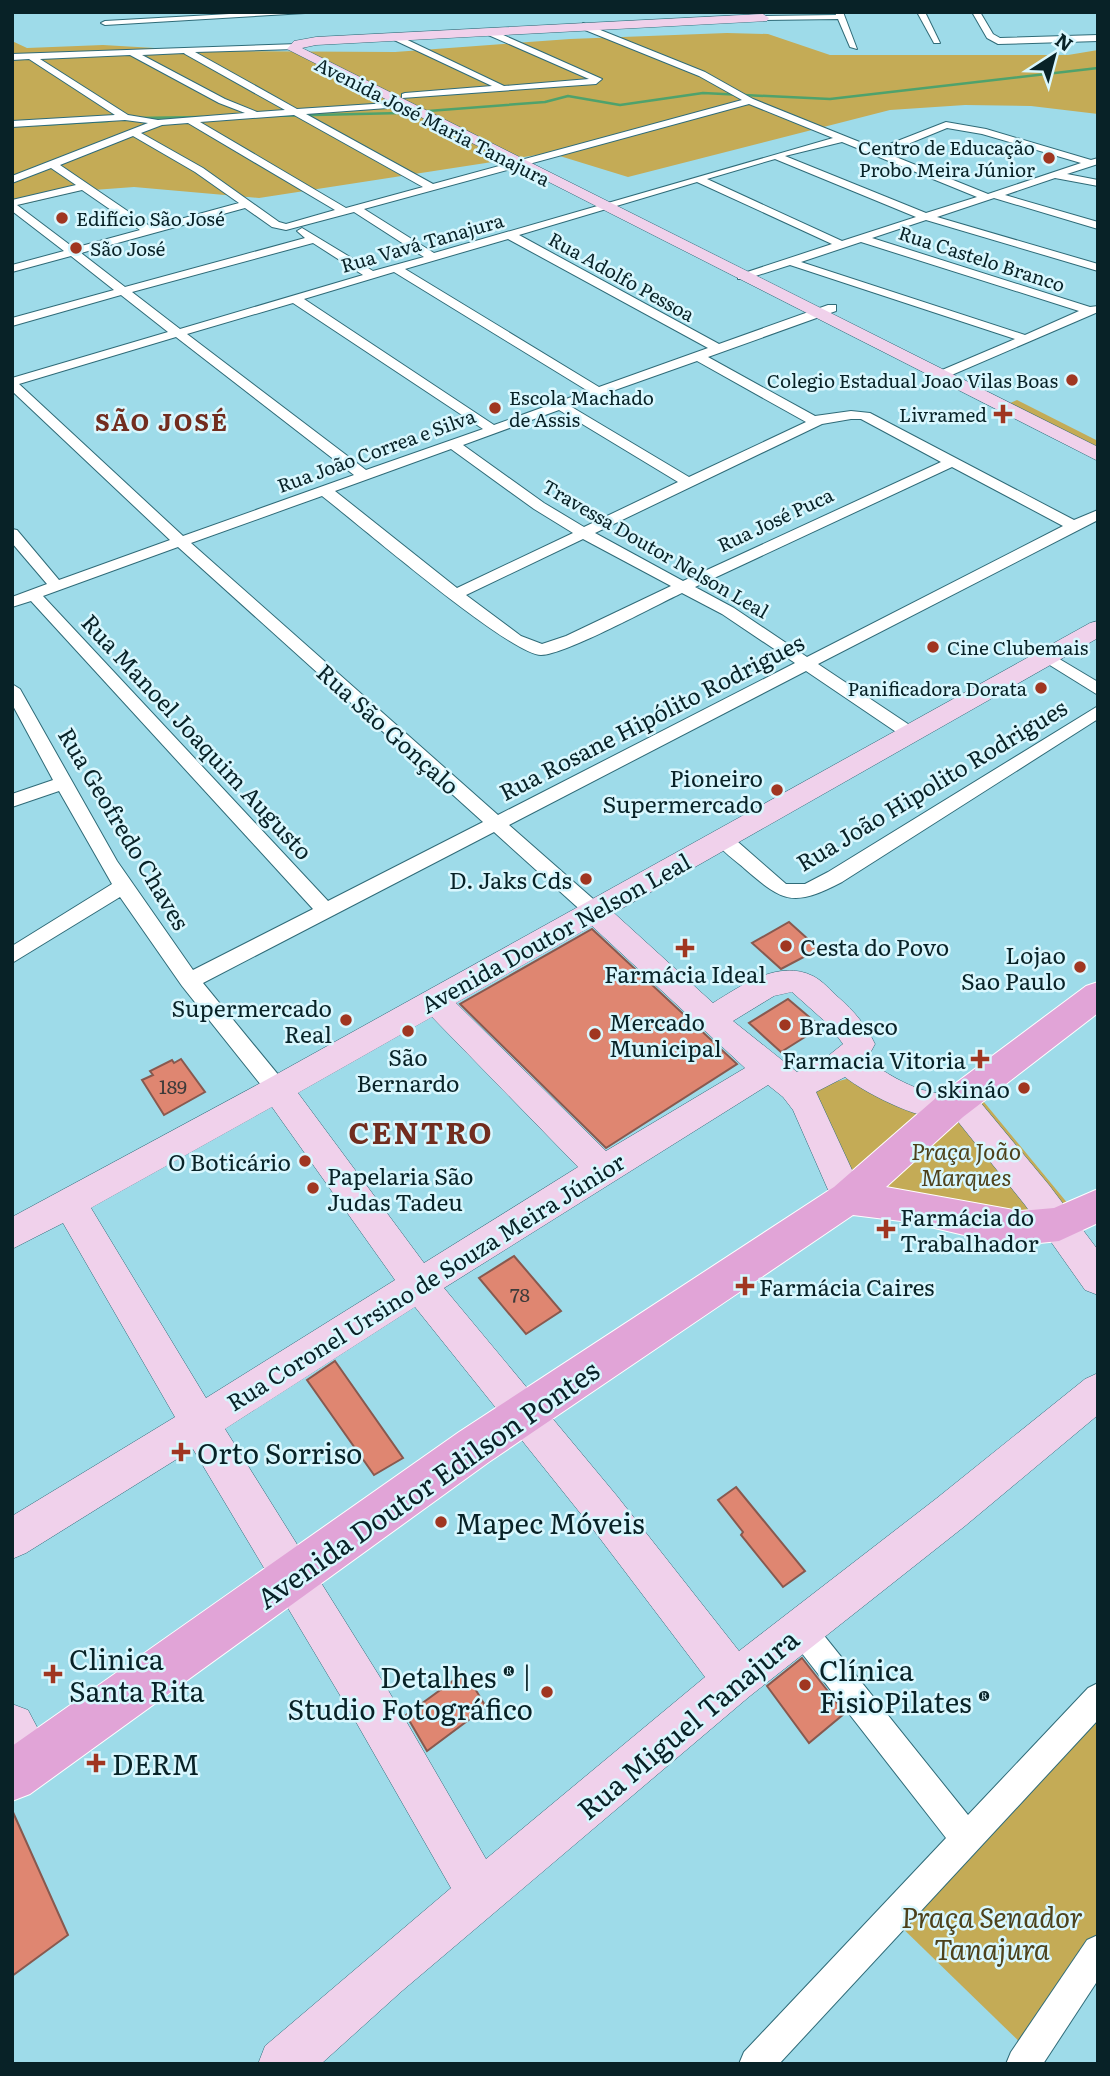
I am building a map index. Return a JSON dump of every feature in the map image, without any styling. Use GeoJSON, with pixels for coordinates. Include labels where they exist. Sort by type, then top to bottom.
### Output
{"type":"FeatureCollection","features":[{"type":"Feature","properties":{"kind":"main road"},"geometry":{"type":"LineString","coordinates":[[848,1198],[954,1103],[1098,995]]}},
{"type":"Feature","properties":{"kind":"main road"},"geometry":{"type":"LineString","coordinates":[[848,1198],[909,1206],[998,1226],[1020,1228],[1059,1224],[1098,1205]]}},
{"type":"Feature","properties":{"kind":"main road","name":"Avenida Doutor Edilson Pontes"},"geometry":{"type":"LineString","coordinates":[[19,1755],[292,1575],[751,1259],[848,1198]]}},
{"type":"Feature","properties":{"kind":"street"},"geometry":{"type":"LineString","coordinates":[[105,23],[318,12]]}},
{"type":"Feature","properties":{"kind":"street"},"geometry":{"type":"LineString","coordinates":[[921,12],[937,41]]}},
{"type":"Feature","properties":{"kind":"street"},"geometry":{"type":"LineString","coordinates":[[976,13],[988,13]]}},
{"type":"Feature","properties":{"kind":"street"},"geometry":{"type":"LineString","coordinates":[[976,13],[990,37],[1001,42],[1098,38]]}},
{"type":"Feature","properties":{"kind":"street"},"geometry":{"type":"LineString","coordinates":[[324,41],[761,15],[839,15],[854,47]]}},
{"type":"Feature","properties":{"kind":"street"},"geometry":{"type":"LineString","coordinates":[[583,26],[702,74],[750,101],[842,139],[991,196],[1098,226]]}},
{"type":"Feature","properties":{"kind":"street"},"geometry":{"type":"LineString","coordinates":[[12,124],[125,117],[160,122],[190,120],[596,81],[597,78],[489,32]]}},
{"type":"Feature","properties":{"kind":"street"},"geometry":{"type":"LineString","coordinates":[[395,37],[502,88]]}},
{"type":"Feature","properties":{"kind":"street","name":"Avenida José Maria Tanajura"},"geometry":{"type":"LineString","coordinates":[[324,41],[295,46],[295,50],[403,100],[947,372],[1098,455]]}},
{"type":"Feature","properties":{"kind":"street","name":"Avenida José Maria Tanajura"},"geometry":{"type":"LineString","coordinates":[[324,41],[313,49],[336,67]]}},
{"type":"Feature","properties":{"kind":"street"},"geometry":{"type":"LineString","coordinates":[[12,57],[193,47],[295,46]]}},
{"type":"Feature","properties":{"kind":"street"},"geometry":{"type":"LineString","coordinates":[[193,47],[294,112],[431,187]]}},
{"type":"Feature","properties":{"kind":"street"},"geometry":{"type":"LineString","coordinates":[[129,51],[222,100],[257,113]]}},
{"type":"Feature","properties":{"kind":"street"},"geometry":{"type":"LineString","coordinates":[[30,57],[125,117]]}},
{"type":"Feature","properties":{"kind":"street"},"geometry":{"type":"LineString","coordinates":[[133,132],[199,170],[276,225],[294,225],[431,187],[516,157],[750,101]]}},
{"type":"Feature","properties":{"kind":"street"},"geometry":{"type":"LineString","coordinates":[[190,120],[432,257]]}},
{"type":"Feature","properties":{"kind":"street"},"geometry":{"type":"LineString","coordinates":[[12,180],[160,122]]}},
{"type":"Feature","properties":{"kind":"street"},"geometry":{"type":"LineString","coordinates":[[879,152],[946,125],[983,131],[1094,162]]}},
{"type":"Feature","properties":{"kind":"street","name":"Rua Vavá Tanajura"},"geometry":{"type":"LineString","coordinates":[[12,383],[432,257],[842,139]]}},
{"type":"Feature","properties":{"kind":"street"},"geometry":{"type":"LineString","coordinates":[[776,156],[926,217],[1098,268]]}},
{"type":"Feature","properties":{"kind":"street"},"geometry":{"type":"LineString","coordinates":[[750,275],[1094,162]]}},
{"type":"Feature","properties":{"kind":"street"},"geometry":{"type":"LineString","coordinates":[[52,164],[150,232]]}},
{"type":"Feature","properties":{"kind":"street"},"geometry":{"type":"LineString","coordinates":[[1053,175],[1098,183]]}},
{"type":"Feature","properties":{"kind":"street"},"geometry":{"type":"LineString","coordinates":[[698,179],[843,245]]}},
{"type":"Feature","properties":{"kind":"street"},"geometry":{"type":"LineString","coordinates":[[12,205],[85,186]]}},
{"type":"Feature","properties":{"kind":"street"},"geometry":{"type":"LineString","coordinates":[[12,269],[248,204]]}},
{"type":"Feature","properties":{"kind":"street"},"geometry":{"type":"LineString","coordinates":[[12,205],[363,475]]}},
{"type":"Feature","properties":{"kind":"street"},"geometry":{"type":"LineString","coordinates":[[294,225],[371,275]]}},
{"type":"Feature","properties":{"kind":"street","name":"Rua Adolfo Pessoa"},"geometry":{"type":"LineString","coordinates":[[510,235],[717,348]]}},
{"type":"Feature","properties":{"kind":"street"},"geometry":{"type":"LineString","coordinates":[[12,322],[313,239]]}},
{"type":"Feature","properties":{"kind":"street","name":"Rua Castelo Branco"},"geometry":{"type":"LineString","coordinates":[[863,239],[1094,309]]}},
{"type":"Feature","properties":{"kind":"street"},"geometry":{"type":"LineString","coordinates":[[791,262],[1026,339]]}},
{"type":"Feature","properties":{"kind":"street"},"geometry":{"type":"LineString","coordinates":[[395,268],[597,391]]}},
{"type":"Feature","properties":{"kind":"street"},"geometry":{"type":"LineString","coordinates":[[294,298],[492,429]]}},
{"type":"Feature","properties":{"kind":"street"},"geometry":{"type":"LineString","coordinates":[[947,372],[1094,309]]}},
{"type":"Feature","properties":{"kind":"street","name":"Rua João Correa e Silva"},"geometry":{"type":"LineString","coordinates":[[12,602],[824,310]]}},
{"type":"Feature","properties":{"kind":"street"},"geometry":{"type":"LineString","coordinates":[[696,355],[803,416],[818,421]]}},
{"type":"Feature","properties":{"kind":"street","name":"Avenida José Maria Tanajura"},"geometry":{"type":"LineString","coordinates":[[947,372],[1098,440]]}},
{"type":"Feature","properties":{"kind":"street","name":"Rua São Gonçalo"},"geometry":{"type":"LineString","coordinates":[[12,383],[181,542],[496,822],[711,1020],[781,1079]]}},
{"type":"Feature","properties":{"kind":"street"},"geometry":{"type":"LineString","coordinates":[[559,405],[689,483]]}},
{"type":"Feature","properties":{"kind":"street"},"geometry":{"type":"LineString","coordinates":[[323,489],[456,594],[818,421],[859,414],[1074,526]]}},
{"type":"Feature","properties":{"kind":"street","name":"Travessa Doutor Nelson Leal"},"geometry":{"type":"LineString","coordinates":[[451,443],[539,506],[763,633],[807,666],[911,734]]}},
{"type":"Feature","properties":{"kind":"street","name":"Rua José Puca"},"geometry":{"type":"LineString","coordinates":[[456,594],[515,639],[541,650],[572,639],[952,462]]}},
{"type":"Feature","properties":{"kind":"street","name":"Rua Rosane Hipólito Rodrigues"},"geometry":{"type":"LineString","coordinates":[[189,981],[496,822],[807,666],[1098,514]]}},
{"type":"Feature","properties":{"kind":"street"},"geometry":{"type":"LineString","coordinates":[[12,533],[57,587]]}},
{"type":"Feature","properties":{"kind":"street","name":"Rua Manoel Joaquim Augusto"},"geometry":{"type":"LineString","coordinates":[[34,595],[325,910]]}},
{"type":"Feature","properties":{"kind":"street","name":"Avenida Doutor Nelson Leal"},"geometry":{"type":"LineString","coordinates":[[12,1234],[277,1089],[1098,628]]}},
{"type":"Feature","properties":{"kind":"street"},"geometry":{"type":"LineString","coordinates":[[1046,656],[1098,690]]}},
{"type":"Feature","properties":{"kind":"street","name":"Rua Geofredo Chaves"},"geometry":{"type":"LineString","coordinates":[[12,689],[123,886],[189,981],[277,1089]]}},
{"type":"Feature","properties":{"kind":"street","name":"Rua João Hipolito Rodrigues"},"geometry":{"type":"LineString","coordinates":[[723,839],[780,889],[791,893],[802,892],[835,877],[1098,711]]}},
{"type":"Feature","properties":{"kind":"street"},"geometry":{"type":"LineString","coordinates":[[12,801],[65,782]]}},
{"type":"Feature","properties":{"kind":"street"},"geometry":{"type":"LineString","coordinates":[[12,956],[123,886]]}},
{"type":"Feature","properties":{"kind":"street"},"geometry":{"type":"LineString","coordinates":[[711,1020],[777,982],[798,983],[840,1016],[855,1034],[859,1044],[856,1053],[847,1060],[874,1084],[892,1093],[954,1103],[1059,1224],[1079,1256],[1098,1279]]}},
{"type":"Feature","properties":{"kind":"street"},"geometry":{"type":"LineString","coordinates":[[433,999],[602,1169]]}},
{"type":"Feature","properties":{"kind":"street","name":"Rua Coronel Ursino de Souza Meira Júnior"},"geometry":{"type":"LineString","coordinates":[[12,1539],[200,1424],[602,1169],[781,1079],[847,1060]]}},
{"type":"Feature","properties":{"kind":"street"},"geometry":{"type":"LineString","coordinates":[[781,1079],[806,1103],[848,1198]]}},
{"type":"Feature","properties":{"kind":"street"},"geometry":{"type":"LineString","coordinates":[[277,1089],[419,1283],[522,1415],[603,1510],[735,1681]]}},
{"type":"Feature","properties":{"kind":"street"},"geometry":{"type":"LineString","coordinates":[[70,1203],[481,1895]]}},
{"type":"Feature","properties":{"kind":"street","name":"Rua Miguel Tanajura"},"geometry":{"type":"LineString","coordinates":[[283,2064],[735,1681],[951,1512],[1098,1391]]}},
{"type":"Feature","properties":{"kind":"street"},"geometry":{"type":"LineString","coordinates":[[800,1628],[967,1839]]}},
{"type":"Feature","properties":{"kind":"street"},"geometry":{"type":"LineString","coordinates":[[756,2064],[1098,1699]]}},
{"type":"Feature","properties":{"kind":"street"},"geometry":{"type":"LineString","coordinates":[[1023,2064],[1098,1951]]}},
{"type":"Feature","properties":{"kind":"green space"},"geometry":{"type":"Polygon","coordinates":[[[768,34],[830,55],[1068,55],[1098,50],[1098,114],[1031,106],[965,105],[890,110],[628,177],[550,153],[259,198],[134,187],[80,191],[12,207],[12,41],[27,48],[103,45],[206,51],[395,52],[570,39],[768,34]]]}},
{"type":"Feature","properties":{"kind":"green space"},"geometry":{"type":"Polygon","coordinates":[[[1017,400],[1098,441],[1098,448],[1008,404],[1017,400]]]}},
{"type":"Feature","properties":{"kind":"green space","name":"Praça João Marques"},"geometry":{"type":"Polygon","coordinates":[[[854,1077],[870,1092],[979,1096],[1069,1205],[1051,1231],[867,1203],[801,1091],[854,1077]]]}},
{"type":"Feature","properties":{"kind":"green space","name":"Praça Senador Tanajura"},"geometry":{"type":"Polygon","coordinates":[[[1098,1699],[1098,1941],[1029,2051],[892,1918],[1098,1699]]]}},
{"type":"Feature","properties":{"kind":"building","name":"Cesta do Povo"},"geometry":{"type":"Polygon","coordinates":[[[789,922],[819,949],[781,969],[752,943],[789,922]]]}},
{"type":"Feature","properties":{"kind":"building","name":"Mercado Municipal"},"geometry":{"type":"Polygon","coordinates":[[[592,929],[737,1064],[606,1148],[460,1004],[592,929]]]}},
{"type":"Feature","properties":{"kind":"building","name":"Bradesco"},"geometry":{"type":"Polygon","coordinates":[[[788,999],[821,1027],[781,1052],[749,1023],[788,999]]]}},
{"type":"Feature","properties":{"kind":"building"},"geometry":{"type":"Polygon","coordinates":[[[181,1059],[205,1092],[164,1115],[142,1080],[153,1075],[150,1071],[172,1060],[174,1063],[181,1059]]]}},
{"type":"Feature","properties":{"kind":"building"},"geometry":{"type":"Polygon","coordinates":[[[514,1256],[561,1311],[526,1334],[479,1278],[514,1256]]]}},
{"type":"Feature","properties":{"kind":"building"},"geometry":{"type":"Polygon","coordinates":[[[335,1361],[403,1458],[374,1475],[307,1380],[335,1361]]]}},
{"type":"Feature","properties":{"kind":"building"},"geometry":{"type":"Polygon","coordinates":[[[736,1487],[805,1571],[783,1587],[741,1535],[743,1532],[718,1500],[736,1487]]]}},
{"type":"Feature","properties":{"kind":"building"},"geometry":{"type":"Polygon","coordinates":[[[802,1658],[845,1713],[809,1743],[767,1686],[802,1658]]]}},
{"type":"Feature","properties":{"kind":"building"},"geometry":{"type":"Polygon","coordinates":[[[465,1672],[486,1707],[427,1751],[406,1715],[465,1672]]]}},
{"type":"Feature","properties":{"kind":"building"},"geometry":{"type":"Polygon","coordinates":[[[12,1810],[68,1935],[12,1976],[12,1810]]]}},
{"type":"Feature","properties":{"kind":"waterway"},"geometry":{"type":"LineString","coordinates":[[270,116],[402,113],[545,102],[568,96],[620,105],[703,93],[830,99],[1098,68]]}},
{"type":"Feature","properties":{"kind":"waterway"},"geometry":{"type":"LineString","coordinates":[[137,118],[202,117]]}},
{"type":"Feature","properties":{"kind":"waterway"},"geometry":{"type":"LineString","coordinates":[[36,125],[108,121]]}},
{"type":"Feature","properties":{"kind":"place","name":"Centro de Educação Probo Meira Júnior"},"geometry":{"type":"Point","coordinates":[1049,158]}},
{"type":"Feature","properties":{"kind":"place","name":"Edifício São José"},"geometry":{"type":"Point","coordinates":[62,218]}},
{"type":"Feature","properties":{"kind":"place","name":"São José"},"geometry":{"type":"Point","coordinates":[76,248]}},
{"type":"Feature","properties":{"kind":"place","name":"Colegio Estadual Joao Vilas Boas"},"geometry":{"type":"Point","coordinates":[1072,380]}},
{"type":"Feature","properties":{"kind":"place","name":"Escola Machado de Assis"},"geometry":{"type":"Point","coordinates":[495,408]}},
{"type":"Feature","properties":{"kind":"place","name":"Livramed"},"geometry":{"type":"Point","coordinates":[1003,414]}},
{"type":"Feature","properties":{"kind":"place","name":"Cine Clubemais"},"geometry":{"type":"Point","coordinates":[933,647]}},
{"type":"Feature","properties":{"kind":"place","name":"Panificadora Dorata"},"geometry":{"type":"Point","coordinates":[1041,688]}},
{"type":"Feature","properties":{"kind":"place","name":"Pioneiro Supermercado"},"geometry":{"type":"Point","coordinates":[777,790]}},
{"type":"Feature","properties":{"kind":"place","name":"D. Jaks Cds"},"geometry":{"type":"Point","coordinates":[586,879]}},
{"type":"Feature","properties":{"kind":"place","name":"Cesta do Povo"},"geometry":{"type":"Point","coordinates":[786,946]}},
{"type":"Feature","properties":{"kind":"place","name":"Farmácia Ideal"},"geometry":{"type":"Point","coordinates":[685,948]}},
{"type":"Feature","properties":{"kind":"place","name":"Lojao Sao Paulo"},"geometry":{"type":"Point","coordinates":[1080,967]}},
{"type":"Feature","properties":{"kind":"place","name":"Supermercado Real"},"geometry":{"type":"Point","coordinates":[346,1020]}},
{"type":"Feature","properties":{"kind":"place","name":"Bradesco"},"geometry":{"type":"Point","coordinates":[785,1025]}},
{"type":"Feature","properties":{"kind":"place","name":"São Bernardo"},"geometry":{"type":"Point","coordinates":[408,1031]}},
{"type":"Feature","properties":{"kind":"place","name":"Mercado Municipal"},"geometry":{"type":"Point","coordinates":[595,1034]}},
{"type":"Feature","properties":{"kind":"place","name":"Farmacia Vitoria"},"geometry":{"type":"Point","coordinates":[980,1059]}},
{"type":"Feature","properties":{"kind":"place","name":"O skináo"},"geometry":{"type":"Point","coordinates":[1024,1088]}},
{"type":"Feature","properties":{"kind":"place","name":"O Boticário"},"geometry":{"type":"Point","coordinates":[305,1161]}},
{"type":"Feature","properties":{"kind":"place","name":"Papelaria São Judas Tadeu"},"geometry":{"type":"Point","coordinates":[313,1188]}},
{"type":"Feature","properties":{"kind":"place","name":"Farmácia do Trabalhador"},"geometry":{"type":"Point","coordinates":[886,1229]}},
{"type":"Feature","properties":{"kind":"place","name":"Farmácia Caires"},"geometry":{"type":"Point","coordinates":[745,1286]}},
{"type":"Feature","properties":{"kind":"place","name":"Orto Sorriso"},"geometry":{"type":"Point","coordinates":[181,1452]}},
{"type":"Feature","properties":{"kind":"place","name":"Mapec Móveis"},"geometry":{"type":"Point","coordinates":[441,1522]}},
{"type":"Feature","properties":{"kind":"place","name":"Clinica Santa Rita"},"geometry":{"type":"Point","coordinates":[53,1674]}},
{"type":"Feature","properties":{"kind":"place","name":"Clínica FisioPilates ®"},"geometry":{"type":"Point","coordinates":[805,1685]}},
{"type":"Feature","properties":{"kind":"place","name":"Detalhes ® | Studio Fotográfico"},"geometry":{"type":"Point","coordinates":[547,1692]}},
{"type":"Feature","properties":{"kind":"place","name":"DERM"},"geometry":{"type":"Point","coordinates":[96,1763]}},
{"type":"Feature","properties":{"kind":"district","name":"SÃO JOSÉ"},"geometry":{"type":"Point","coordinates":[162,420]}},
{"type":"Feature","properties":{"kind":"district","name":"CENTRO"},"geometry":{"type":"Point","coordinates":[421,1131]}}]}
